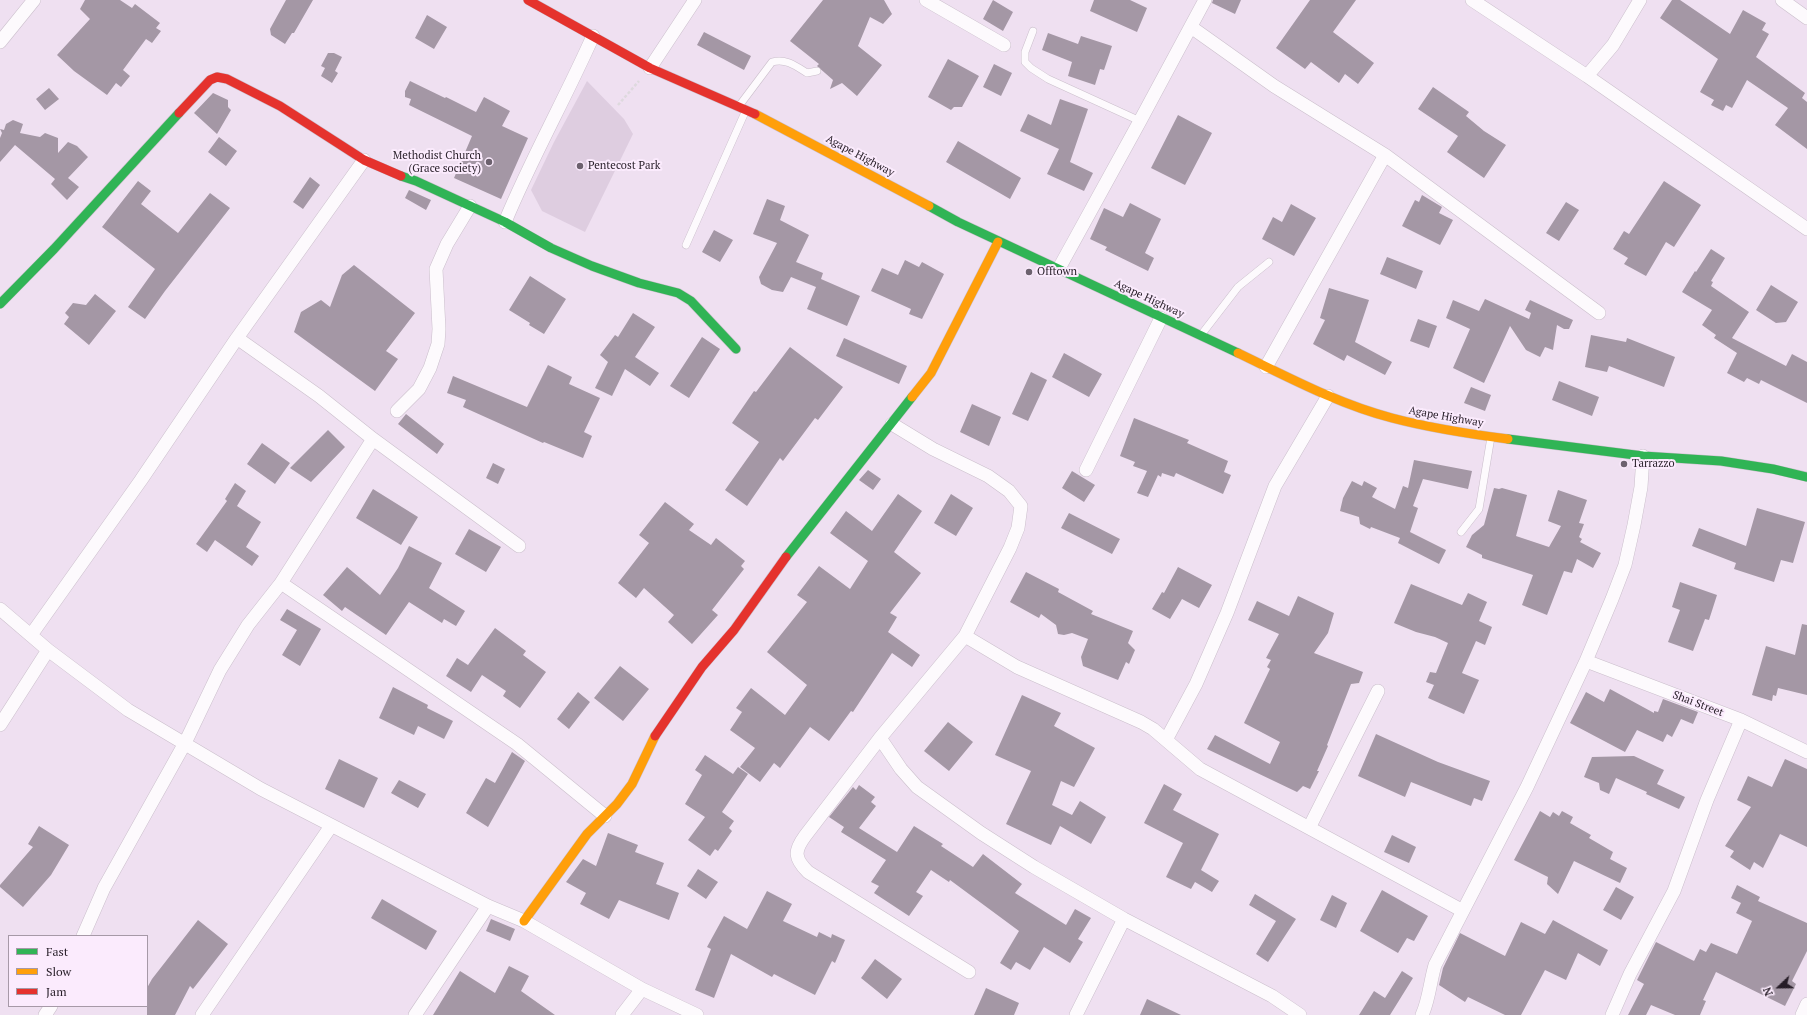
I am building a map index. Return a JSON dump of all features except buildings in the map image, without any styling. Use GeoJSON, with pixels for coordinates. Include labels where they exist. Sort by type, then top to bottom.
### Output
{"type":"FeatureCollection","features":[{"type":"Feature","properties":{"kind":"street"},"geometry":{"type":"LineString","coordinates":[[0,42],[34,0]]}},
{"type":"Feature","properties":{"kind":"street","name":"Agape Highway"},"geometry":{"type":"LineString","coordinates":[[528,0],[650,68],[742,108],[998,242],[1328,396],[1391,418],[1421,426],[1491,437],[1643,456],[1721,461],[1772,469],[1807,477]]}},
{"type":"Feature","properties":{"kind":"street"},"geometry":{"type":"LineString","coordinates":[[650,68],[695,0]]}},
{"type":"Feature","properties":{"kind":"street"},"geometry":{"type":"LineString","coordinates":[[926,0],[1004,45]]}},
{"type":"Feature","properties":{"kind":"street"},"geometry":{"type":"LineString","coordinates":[[1058,270],[1140,122],[1205,0]]}},
{"type":"Feature","properties":{"kind":"street"},"geometry":{"type":"LineString","coordinates":[[1472,0],[1588,76],[1807,229]]}},
{"type":"Feature","properties":{"kind":"street"},"geometry":{"type":"LineString","coordinates":[[1588,76],[1613,45],[1640,0]]}},
{"type":"Feature","properties":{"kind":"street"},"geometry":{"type":"LineString","coordinates":[[1782,0],[1807,18]]}},
{"type":"Feature","properties":{"kind":"street"},"geometry":{"type":"LineString","coordinates":[[1191,27],[1274,86],[1385,155],[1599,313]]}},
{"type":"Feature","properties":{"kind":"street"},"geometry":{"type":"LineString","coordinates":[[505,222],[522,183],[574,81],[593,36]]}},
{"type":"Feature","properties":{"kind":"street"},"geometry":{"type":"LineString","coordinates":[[0,304],[61,242],[142,151],[210,80],[217,77],[227,79],[280,106],[364,160],[392,173],[416,181],[505,222],[551,248],[592,266],[639,283],[678,293],[691,301],[736,349]]}},
{"type":"Feature","properties":{"kind":"street"},"geometry":{"type":"LineString","coordinates":[[1266,367],[1385,155]]}},
{"type":"Feature","properties":{"kind":"street"},"geometry":{"type":"LineString","coordinates":[[31,635],[141,480],[237,338],[364,160]]}},
{"type":"Feature","properties":{"kind":"street"},"geometry":{"type":"LineString","coordinates":[[397,411],[419,389],[430,368],[438,344],[439,329],[436,269],[447,244],[470,206]]}},
{"type":"Feature","properties":{"kind":"street"},"geometry":{"type":"LineString","coordinates":[[524,921],[587,834],[617,804],[632,784],[658,731],[702,667],[734,630],[834,493],[892,424],[931,373],[998,242]]}},
{"type":"Feature","properties":{"kind":"street"},"geometry":{"type":"LineString","coordinates":[[1086,470],[1161,318]]}},
{"type":"Feature","properties":{"kind":"street"},"geometry":{"type":"LineString","coordinates":[[237,338],[319,396],[373,439],[519,546]]}},
{"type":"Feature","properties":{"kind":"street"},"geometry":{"type":"LineString","coordinates":[[1166,740],[1180,716],[1206,663],[1227,613],[1256,532],[1275,486],[1328,396]]}},
{"type":"Feature","properties":{"kind":"street"},"geometry":{"type":"LineString","coordinates":[[892,424],[933,449],[988,476],[1010,491],[1022,506],[1018,528],[1010,548],[964,636],[880,738],[805,836],[797,847],[797,858],[808,872],[969,972]]}},
{"type":"Feature","properties":{"kind":"street"},"geometry":{"type":"LineString","coordinates":[[83,935],[104,888],[185,743],[220,670],[248,625],[281,583],[373,439]]}},
{"type":"Feature","properties":{"kind":"street"},"geometry":{"type":"LineString","coordinates":[[1422,1015],[1426,1006],[1429,986],[1435,965],[1527,787],[1586,661],[1625,565],[1641,488],[1643,456]]}},
{"type":"Feature","properties":{"kind":"street"},"geometry":{"type":"LineString","coordinates":[[281,583],[517,744],[605,816]]}},
{"type":"Feature","properties":{"kind":"street"},"geometry":{"type":"LineString","coordinates":[[0,609],[48,650],[128,710],[261,789],[488,906],[524,921],[642,989],[697,1015]]}},
{"type":"Feature","properties":{"kind":"street"},"geometry":{"type":"LineString","coordinates":[[964,636],[1017,667],[1141,722],[1166,740],[1200,769],[1463,911]]}},
{"type":"Feature","properties":{"kind":"street"},"geometry":{"type":"LineString","coordinates":[[0,725],[48,650]]}},
{"type":"Feature","properties":{"kind":"street","name":"Shai Street"},"geometry":{"type":"LineString","coordinates":[[1586,661],[1741,720],[1807,752]]}},
{"type":"Feature","properties":{"kind":"street"},"geometry":{"type":"LineString","coordinates":[[1309,828],[1378,691]]}},
{"type":"Feature","properties":{"kind":"street"},"geometry":{"type":"LineString","coordinates":[[1612,1015],[1630,974],[1674,891],[1707,800],[1741,720]]}},
{"type":"Feature","properties":{"kind":"street"},"geometry":{"type":"LineString","coordinates":[[880,738],[901,769],[917,786],[937,802],[1021,858],[1124,919],[1272,996],[1300,1015]]}},
{"type":"Feature","properties":{"kind":"street"},"geometry":{"type":"LineString","coordinates":[[202,1015],[331,826]]}},
{"type":"Feature","properties":{"kind":"street"},"geometry":{"type":"LineString","coordinates":[[415,1015],[488,906]]}},
{"type":"Feature","properties":{"kind":"street"},"geometry":{"type":"LineString","coordinates":[[1076,1015],[1124,919]]}},
{"type":"Feature","properties":{"kind":"street"},"geometry":{"type":"LineString","coordinates":[[622,1015],[642,989]]}},
{"type":"Feature","properties":{"kind":"street"},"geometry":{"type":"LineString","coordinates":[[1802,1015],[1807,1004]]}},
{"type":"Feature","properties":{"kind":"street"},"geometry":{"type":"LineString","coordinates":[[44,1015],[50,1007]]}},
{"type":"Feature","properties":{"kind":"lane"},"geometry":{"type":"LineString","coordinates":[[1033,31],[1025,52],[1026,62],[1031,68],[1048,79],[1140,122]]}},
{"type":"Feature","properties":{"kind":"lane"},"geometry":{"type":"LineString","coordinates":[[686,246],[742,108],[772,62],[779,60],[788,62],[807,73],[817,71]]}},
{"type":"Feature","properties":{"kind":"lane"},"geometry":{"type":"LineString","coordinates":[[1200,336],[1238,287],[1269,262]]}},
{"type":"Feature","properties":{"kind":"lane"},"geometry":{"type":"LineString","coordinates":[[1461,532],[1479,509],[1491,437]]}},
{"type":"Feature","properties":{"kind":"path"},"geometry":{"type":"LineString","coordinates":[[618,105],[650,68]]}},
{"type":"Feature","properties":{"kind":"shaded area","name":"Pentecost Park"},"geometry":{"type":"Polygon","coordinates":[[[587,81],[624,119],[633,134],[585,232],[542,211],[531,190],[554,142],[587,81]]]}},
{"type":"Feature","properties":{"kind":"traffic: fast"},"geometry":{"type":"LineString","coordinates":[[0,304],[54,249],[179,113]]}},
{"type":"Feature","properties":{"kind":"traffic: fast"},"geometry":{"type":"LineString","coordinates":[[401,176],[416,181],[505,222],[551,248],[592,266],[639,283],[678,293],[691,301],[736,349]]}},
{"type":"Feature","properties":{"kind":"traffic: fast"},"geometry":{"type":"LineString","coordinates":[[929,206],[958,222],[1238,353]]}},
{"type":"Feature","properties":{"kind":"traffic: fast"},"geometry":{"type":"LineString","coordinates":[[786,557],[912,397]]}},
{"type":"Feature","properties":{"kind":"traffic: fast"},"geometry":{"type":"LineString","coordinates":[[1508,439],[1643,456],[1721,461],[1773,469],[1807,477]]}},
{"type":"Feature","properties":{"kind":"traffic: slow"},"geometry":{"type":"LineString","coordinates":[[755,114],[929,206]]}},
{"type":"Feature","properties":{"kind":"traffic: slow"},"geometry":{"type":"LineString","coordinates":[[912,397],[931,373],[998,242]]}},
{"type":"Feature","properties":{"kind":"traffic: slow"},"geometry":{"type":"LineString","coordinates":[[1238,353],[1333,398],[1372,412],[1406,422],[1435,428],[1508,439]]}},
{"type":"Feature","properties":{"kind":"traffic: slow"},"geometry":{"type":"LineString","coordinates":[[524,921],[587,834],[617,804],[632,784],[655,736]]}},
{"type":"Feature","properties":{"kind":"traffic: jam"},"geometry":{"type":"LineString","coordinates":[[528,0],[650,68],[755,114]]}},
{"type":"Feature","properties":{"kind":"traffic: jam"},"geometry":{"type":"LineString","coordinates":[[179,113],[210,80],[217,77],[227,79],[280,106],[364,160],[401,176]]}},
{"type":"Feature","properties":{"kind":"traffic: jam"},"geometry":{"type":"LineString","coordinates":[[655,736],[702,667],[734,630],[786,557]]}},
{"type":"Feature","properties":{"kind":"place","name":"Methodist Church (Grace society)"},"geometry":{"type":"Point","coordinates":[489,162]}},
{"type":"Feature","properties":{"kind":"place","name":"Pentecost Park"},"geometry":{"type":"Point","coordinates":[580,166]}},
{"type":"Feature","properties":{"kind":"place","name":"Offtown"},"geometry":{"type":"Point","coordinates":[1029,272]}},
{"type":"Feature","properties":{"kind":"place","name":"Tarrazzo"},"geometry":{"type":"Point","coordinates":[1624,464]}}]}
